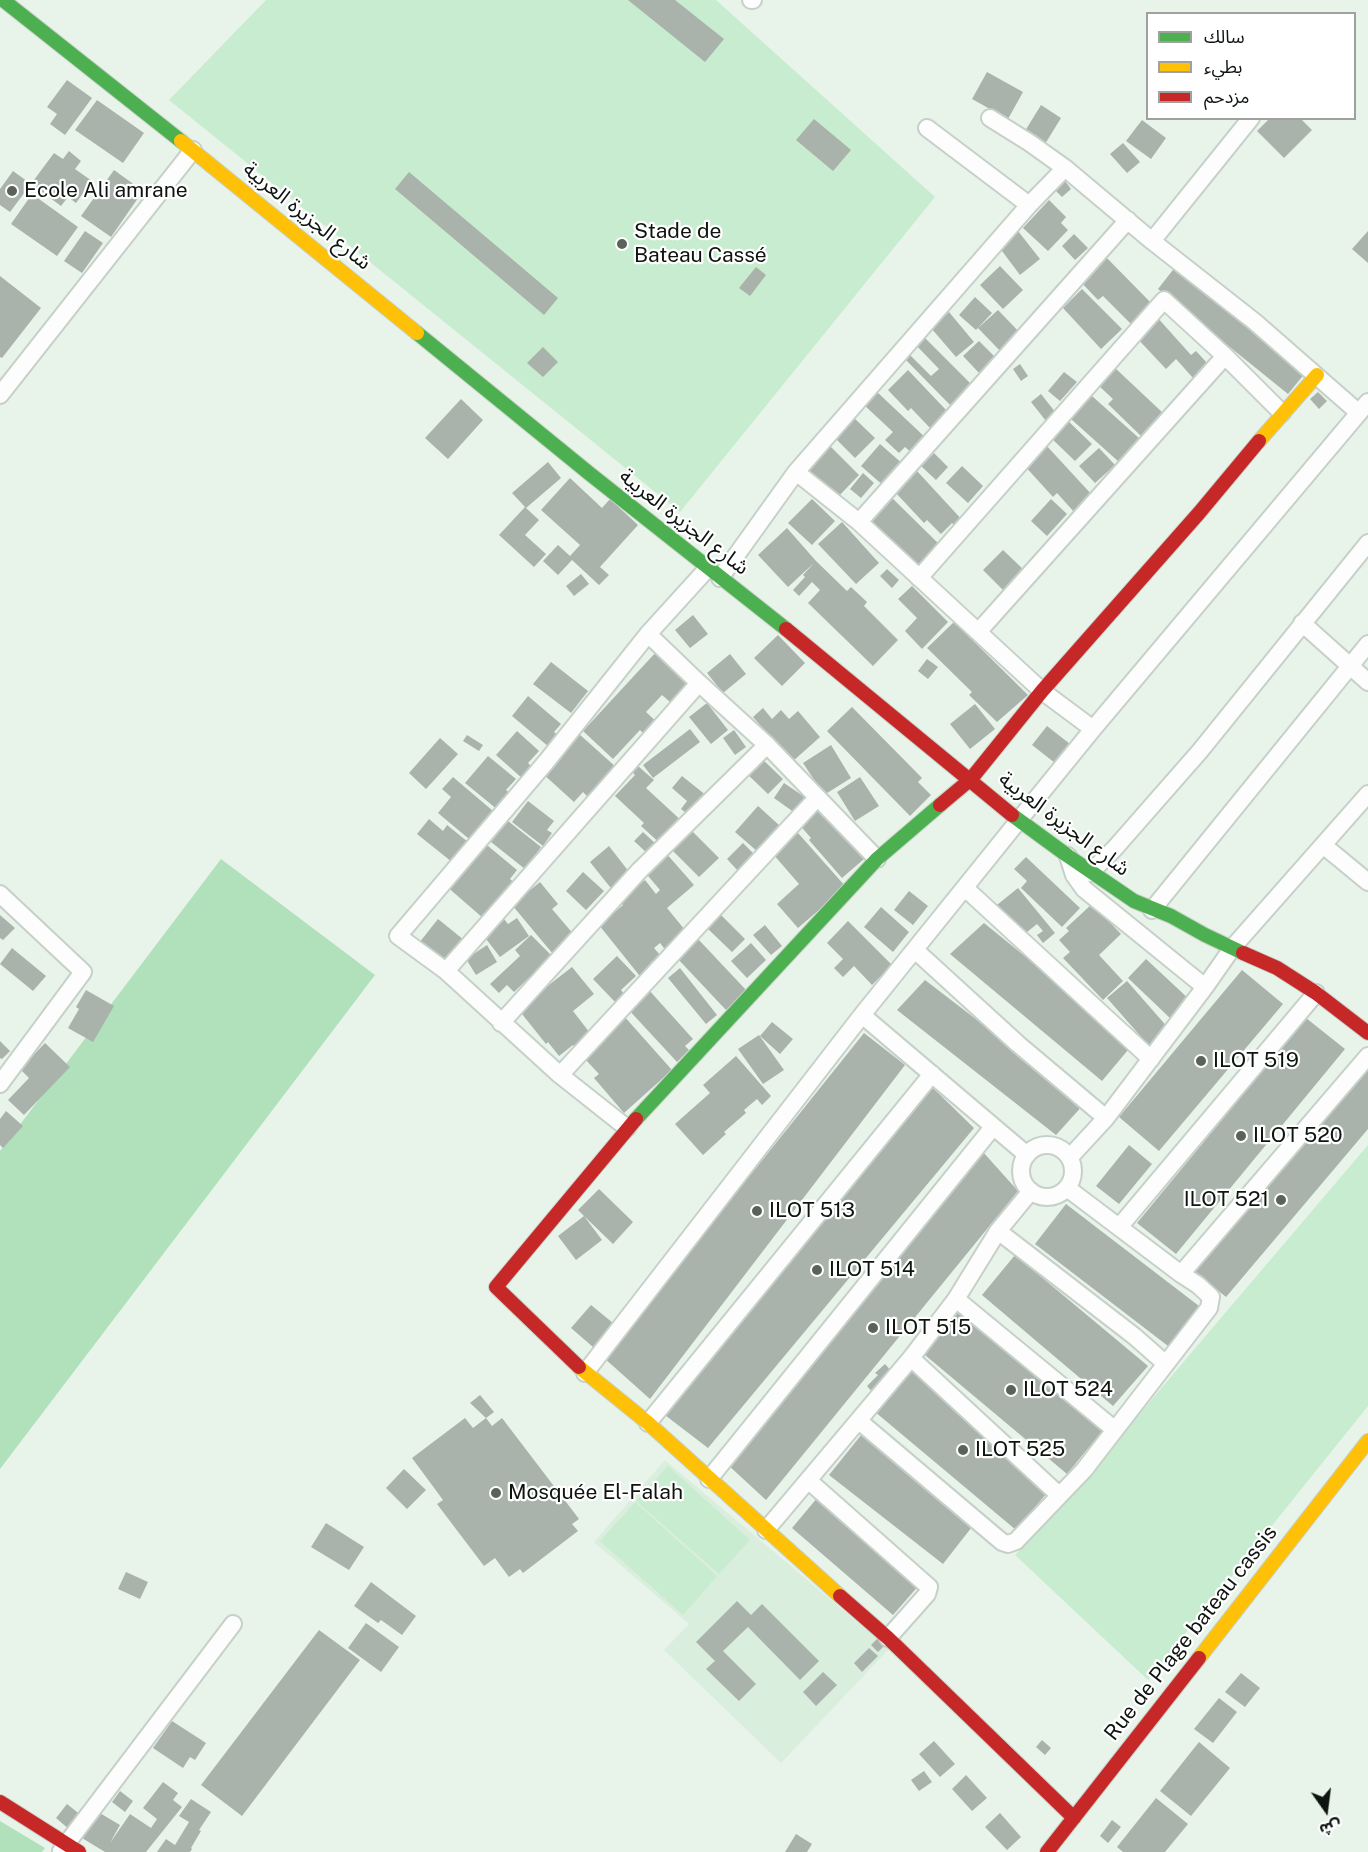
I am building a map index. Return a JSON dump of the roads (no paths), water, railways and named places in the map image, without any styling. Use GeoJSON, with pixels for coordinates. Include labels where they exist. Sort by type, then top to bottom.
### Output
{"type":"FeatureCollection","features":[{"type":"Feature","properties":{"kind":"street","name":"شارع الجزيرة العربية"},"geometry":{"type":"LineString","coordinates":[[5,4],[193,150],[1020,820],[1090,873],[1134,901],[1277,968],[1316,993],[1368,1033]]}},
{"type":"Feature","properties":{"kind":"street"},"geometry":{"type":"LineString","coordinates":[[585,1373],[862,1015],[1093,729],[1363,407],[1317,375],[1065,168],[990,118]]}},
{"type":"Feature","properties":{"kind":"street"},"geometry":{"type":"LineString","coordinates":[[1152,241],[1249,120]]}},
{"type":"Feature","properties":{"kind":"street"},"geometry":{"type":"LineString","coordinates":[[927,128],[1029,205]]}},
{"type":"Feature","properties":{"kind":"street"},"geometry":{"type":"LineString","coordinates":[[0,395],[193,150]]}},
{"type":"Feature","properties":{"kind":"street"},"geometry":{"type":"LineString","coordinates":[[627,1128],[560,1075],[446,971],[398,936],[546,762],[648,634],[714,573],[796,472],[1029,205],[1065,168]]}},
{"type":"Feature","properties":{"kind":"street"},"geometry":{"type":"LineString","coordinates":[[859,522],[1128,220]]}},
{"type":"Feature","properties":{"kind":"street"},"geometry":{"type":"LineString","coordinates":[[919,578],[1164,300],[1282,413]]}},
{"type":"Feature","properties":{"kind":"street"},"geometry":{"type":"LineString","coordinates":[[978,632],[1225,356]]}},
{"type":"Feature","properties":{"kind":"street"},"geometry":{"type":"LineString","coordinates":[[1074,1818],[888,1638],[648,1423],[585,1373],[496,1287],[627,1128],[877,859],[970,779],[1042,691],[1317,375]]}},
{"type":"Feature","properties":{"kind":"street"},"geometry":{"type":"LineString","coordinates":[[796,472],[859,522],[1042,691],[1093,729]]}},
{"type":"Feature","properties":{"kind":"street"},"geometry":{"type":"LineString","coordinates":[[1090,873],[1115,848],[1200,751],[1368,543]]}},
{"type":"Feature","properties":{"kind":"street"},"geometry":{"type":"LineString","coordinates":[[1302,623],[1368,682]]}},
{"type":"Feature","properties":{"kind":"street"},"geometry":{"type":"LineString","coordinates":[[648,634],[767,745],[877,859]]}},
{"type":"Feature","properties":{"kind":"street"},"geometry":{"type":"LineString","coordinates":[[1152,910],[1368,644]]}},
{"type":"Feature","properties":{"kind":"street"},"geometry":{"type":"LineString","coordinates":[[446,971],[699,683]]}},
{"type":"Feature","properties":{"kind":"street"},"geometry":{"type":"LineString","coordinates":[[501,1023],[639,871],[767,745]]}},
{"type":"Feature","properties":{"kind":"street"},"geometry":{"type":"LineString","coordinates":[[1070,1157],[1106,1118],[1233,947],[1368,794]]}},
{"type":"Feature","properties":{"kind":"street"},"geometry":{"type":"LineString","coordinates":[[560,1075],[818,798]]}},
{"type":"Feature","properties":{"kind":"street"},"geometry":{"type":"LineString","coordinates":[[1323,845],[1368,882]]}},
{"type":"Feature","properties":{"kind":"street"},"geometry":{"type":"LineString","coordinates":[[1068,856],[1074,875],[1084,889],[1205,987]]}},
{"type":"Feature","properties":{"kind":"street"},"geometry":{"type":"LineString","coordinates":[[965,888],[1151,1059]]}},
{"type":"Feature","properties":{"kind":"street"},"geometry":{"type":"LineString","coordinates":[[0,894],[83,972],[0,1084]]}},
{"type":"Feature","properties":{"kind":"street"},"geometry":{"type":"LineString","coordinates":[[915,950],[1018,1044],[1106,1118]]}},
{"type":"Feature","properties":{"kind":"street"},"geometry":{"type":"LineString","coordinates":[[1120,1226],[1316,993]]}},
{"type":"Feature","properties":{"kind":"street"},"geometry":{"type":"LineString","coordinates":[[862,1015],[1027,1155]]}},
{"type":"Feature","properties":{"kind":"street"},"geometry":{"type":"LineString","coordinates":[[1181,1274],[1368,1056]]}},
{"type":"Feature","properties":{"kind":"street"},"geometry":{"type":"LineString","coordinates":[[648,1423],[932,1074]]}},
{"type":"Feature","properties":{"kind":"street"},"geometry":{"type":"LineString","coordinates":[[709,1479],[993,1127]]}},
{"type":"Feature","properties":{"kind":"street"},"geometry":{"type":"LineString","coordinates":[[1049,1144],[1065,1151],[1070,1157],[1073,1173],[1067,1188],[1053,1196],[1045,1197],[1030,1191],[1022,1178],[1021,1169],[1027,1155],[1033,1149],[1049,1144]]}},
{"type":"Feature","properties":{"kind":"street"},"geometry":{"type":"LineString","coordinates":[[859,1421],[1002,1542],[1008,1544],[1016,1541],[1084,1470],[1209,1308],[1211,1297],[1067,1188]]}},
{"type":"Feature","properties":{"kind":"street"},"geometry":{"type":"LineString","coordinates":[[766,1530],[859,1421],[956,1299],[998,1231],[1030,1191]]}},
{"type":"Feature","properties":{"kind":"street"},"geometry":{"type":"LineString","coordinates":[[998,1231],[1134,1336],[1166,1364]]}},
{"type":"Feature","properties":{"kind":"street"},"geometry":{"type":"LineString","coordinates":[[956,1299],[1114,1429]]}},
{"type":"Feature","properties":{"kind":"street"},"geometry":{"type":"LineString","coordinates":[[910,1358],[1059,1495]]}},
{"type":"Feature","properties":{"kind":"street","name":"Rue de Plage bateau cassis"},"geometry":{"type":"LineString","coordinates":[[1047,1852],[1368,1441]]}},
{"type":"Feature","properties":{"kind":"street"},"geometry":{"type":"LineString","coordinates":[[809,1481],[928,1587],[927,1594],[888,1638]]}},
{"type":"Feature","properties":{"kind":"street"},"geometry":{"type":"LineString","coordinates":[[0,1802],[69,1849],[233,1624]]}},
{"type":"Feature","properties":{"kind":"place","name":"Ecole Ali amrane"},"geometry":{"type":"Point","coordinates":[12,191]}},
{"type":"Feature","properties":{"kind":"place","name":"Stade de Bateau Cassé"},"geometry":{"type":"Point","coordinates":[622,244]}},
{"type":"Feature","properties":{"kind":"place","name":"ILOT 519"},"geometry":{"type":"Point","coordinates":[1201,1061]}},
{"type":"Feature","properties":{"kind":"place","name":"ILOT 520"},"geometry":{"type":"Point","coordinates":[1241,1136]}},
{"type":"Feature","properties":{"kind":"place","name":"ILOT 521"},"geometry":{"type":"Point","coordinates":[1281,1200]}},
{"type":"Feature","properties":{"kind":"place","name":"ILOT 513"},"geometry":{"type":"Point","coordinates":[757,1211]}},
{"type":"Feature","properties":{"kind":"place","name":"ILOT 514"},"geometry":{"type":"Point","coordinates":[817,1270]}},
{"type":"Feature","properties":{"kind":"place","name":"ILOT 515"},"geometry":{"type":"Point","coordinates":[873,1328]}},
{"type":"Feature","properties":{"kind":"place","name":"ILOT 524"},"geometry":{"type":"Point","coordinates":[1011,1390]}},
{"type":"Feature","properties":{"kind":"place","name":"ILOT 525"},"geometry":{"type":"Point","coordinates":[963,1450]}},
{"type":"Feature","properties":{"kind":"place","name":"Mosquée El-Falah"},"geometry":{"type":"Point","coordinates":[496,1493]}}]}
